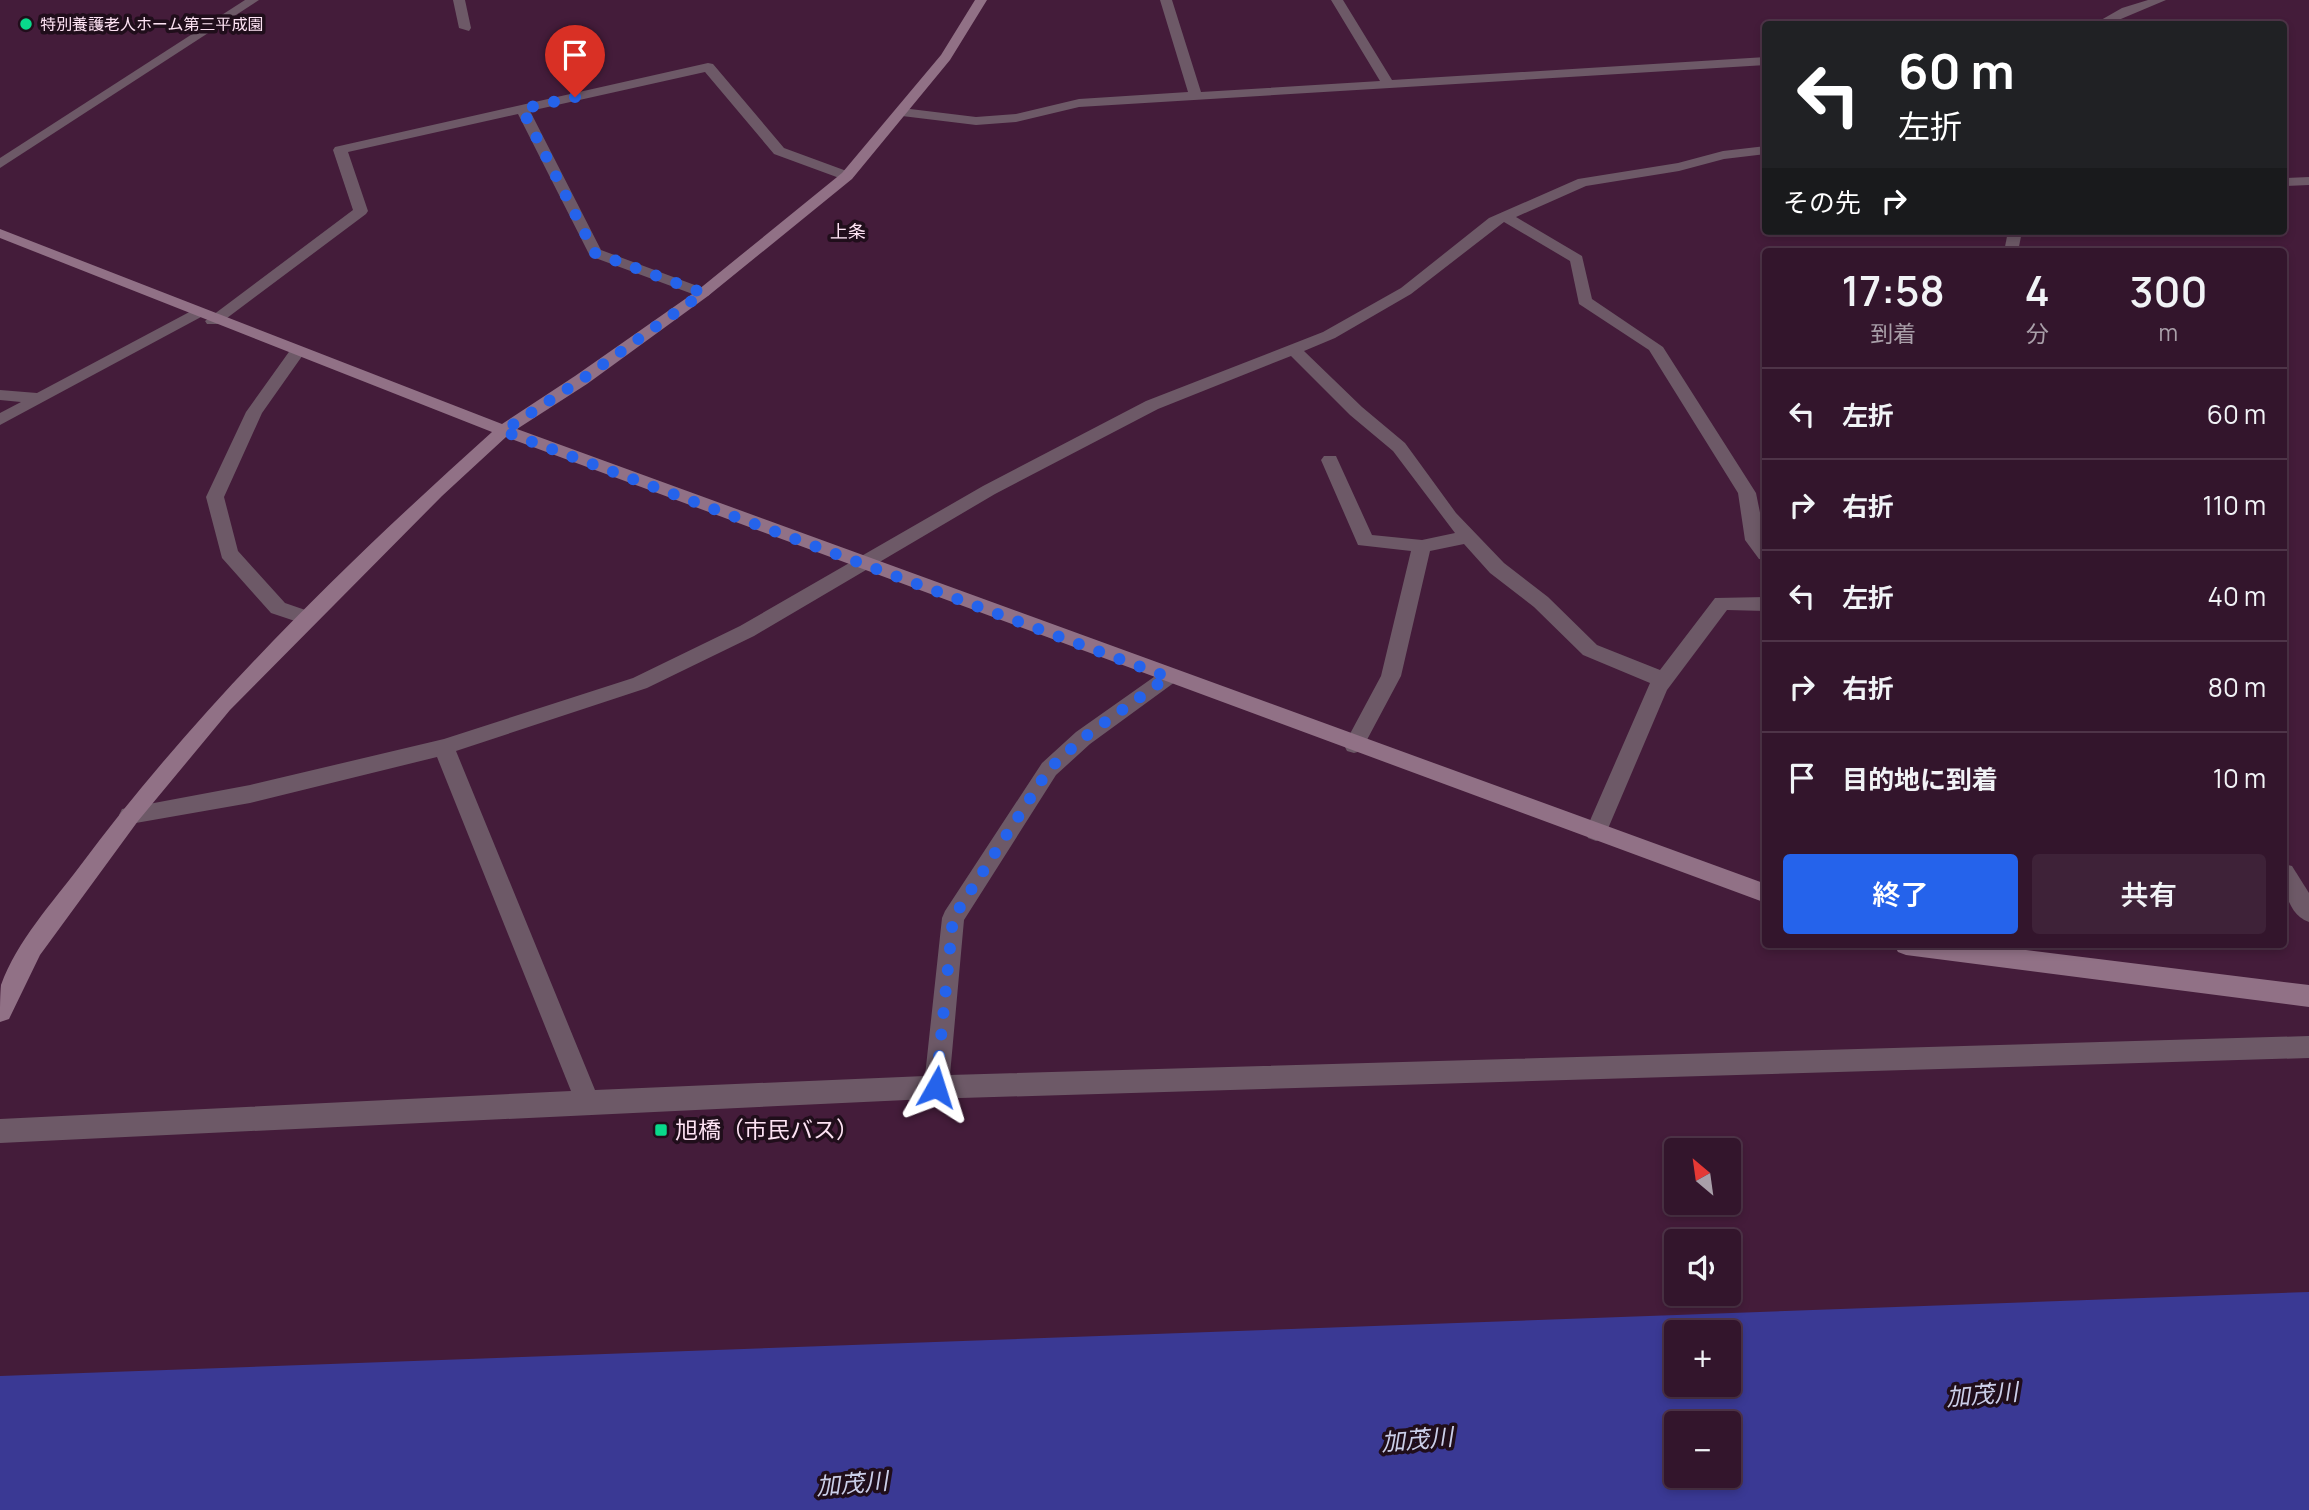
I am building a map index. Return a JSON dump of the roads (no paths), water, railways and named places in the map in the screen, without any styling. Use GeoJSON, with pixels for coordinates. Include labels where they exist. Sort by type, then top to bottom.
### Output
{"type":"FeatureCollection","features":[{"type":"Feature","properties":{"kind":"street"},"geometry":{"type":"LineString","coordinates":[[0,164],[253,0]]}},
{"type":"Feature","properties":{"kind":"street"},"geometry":{"type":"LineString","coordinates":[[459,0],[465,28]]}},
{"type":"Feature","properties":{"kind":"street"},"geometry":{"type":"LineString","coordinates":[[0,1012],[32,948],[130,815],[223,705],[307,618],[503,431],[581,380],[703,293],[847,176],[946,57],[981,0]]}},
{"type":"Feature","properties":{"kind":"street"},"geometry":{"type":"LineString","coordinates":[[1166,0],[1196,96]]}},
{"type":"Feature","properties":{"kind":"street"},"geometry":{"type":"LineString","coordinates":[[1337,0],[1388,84]]}},
{"type":"Feature","properties":{"kind":"street"},"geometry":{"type":"LineString","coordinates":[[2106,21],[2160,0]]}},
{"type":"Feature","properties":{"kind":"street"},"geometry":{"type":"LineString","coordinates":[[902,112],[976,121],[1016,118],[1079,103],[1762,61]]}},
{"type":"Feature","properties":{"kind":"street"},"geometry":{"type":"LineString","coordinates":[[214,321],[361,211],[340,150],[708,67],[779,151],[847,176]]}},
{"type":"Feature","properties":{"kind":"street"},"geometry":{"type":"LineString","coordinates":[[522,109],[595,253],[703,293]]}},
{"type":"Feature","properties":{"kind":"street"},"geometry":{"type":"LineString","coordinates":[[130,815],[250,794],[444,747],[640,683],[747,631],[989,490],[1152,405],[1329,335],[1406,290],[1494,221],[1583,182],[1679,167],[1723,155],[1762,150]]}},
{"type":"Feature","properties":{"kind":"street"},"geometry":{"type":"LineString","coordinates":[[2287,181],[2309,181]]}},
{"type":"Feature","properties":{"kind":"street"},"geometry":{"type":"LineString","coordinates":[[1505,216],[1577,259],[1585,301],[1655,347],[1747,493],[1755,540],[1762,549]]}},
{"type":"Feature","properties":{"kind":"street"},"geometry":{"type":"LineString","coordinates":[[0,233],[195,314],[503,431],[1762,893]]}},
{"type":"Feature","properties":{"kind":"street"},"geometry":{"type":"LineString","coordinates":[[0,420],[195,314]]}},
{"type":"Feature","properties":{"kind":"street"},"geometry":{"type":"LineString","coordinates":[[1293,349],[1356,411],[1399,447],[1450,517],[1497,568],[1541,602],[1590,650],[1662,680]]}},
{"type":"Feature","properties":{"kind":"street"},"geometry":{"type":"LineString","coordinates":[[297,352],[254,412],[215,497],[229,553],[278,608],[307,618]]}},
{"type":"Feature","properties":{"kind":"street"},"geometry":{"type":"LineString","coordinates":[[0,395],[38,398]]}},
{"type":"Feature","properties":{"kind":"street"},"geometry":{"type":"LineString","coordinates":[[1330,460],[1365,541],[1422,546],[1468,537]]}},
{"type":"Feature","properties":{"kind":"street"},"geometry":{"type":"LineString","coordinates":[[1354,745],[1391,677],[1422,546]]}},
{"type":"Feature","properties":{"kind":"street"},"geometry":{"type":"LineString","coordinates":[[1596,832],[1662,680],[1722,603],[1762,601]]}},
{"type":"Feature","properties":{"kind":"street"},"geometry":{"type":"LineString","coordinates":[[936,1087],[953,918],[1049,769],[1083,738],[1168,677]]}},
{"type":"Feature","properties":{"kind":"street"},"geometry":{"type":"LineString","coordinates":[[444,747],[587,1100]]}},
{"type":"Feature","properties":{"kind":"street"},"geometry":{"type":"LineString","coordinates":[[2287,878],[2309,912]]}},
{"type":"Feature","properties":{"kind":"street"},"geometry":{"type":"LineString","coordinates":[[1930,948],[2309,996]]}},
{"type":"Feature","properties":{"kind":"street"},"geometry":{"type":"LineString","coordinates":[[0,1131],[587,1100],[936,1087],[2309,1047]]}},
{"type":"Feature","properties":{"kind":"water","name":"加茂川"},"geometry":{"type":"Polygon","coordinates":[[[2309,1292],[2309,1510],[0,1510],[0,1376],[2309,1292]]]}},
{"type":"Feature","properties":{"kind":"place","name":"特別養護老人ホーム第三平成園"},"geometry":{"type":"Point","coordinates":[26,24]}},
{"type":"Feature","properties":{"kind":"place","name":"旭橋（市民バス）"},"geometry":{"type":"Point","coordinates":[661,1130]}},
{"type":"Feature","properties":{"kind":"district","name":"上条"},"geometry":{"type":"Point","coordinates":[848,232]}}]}
